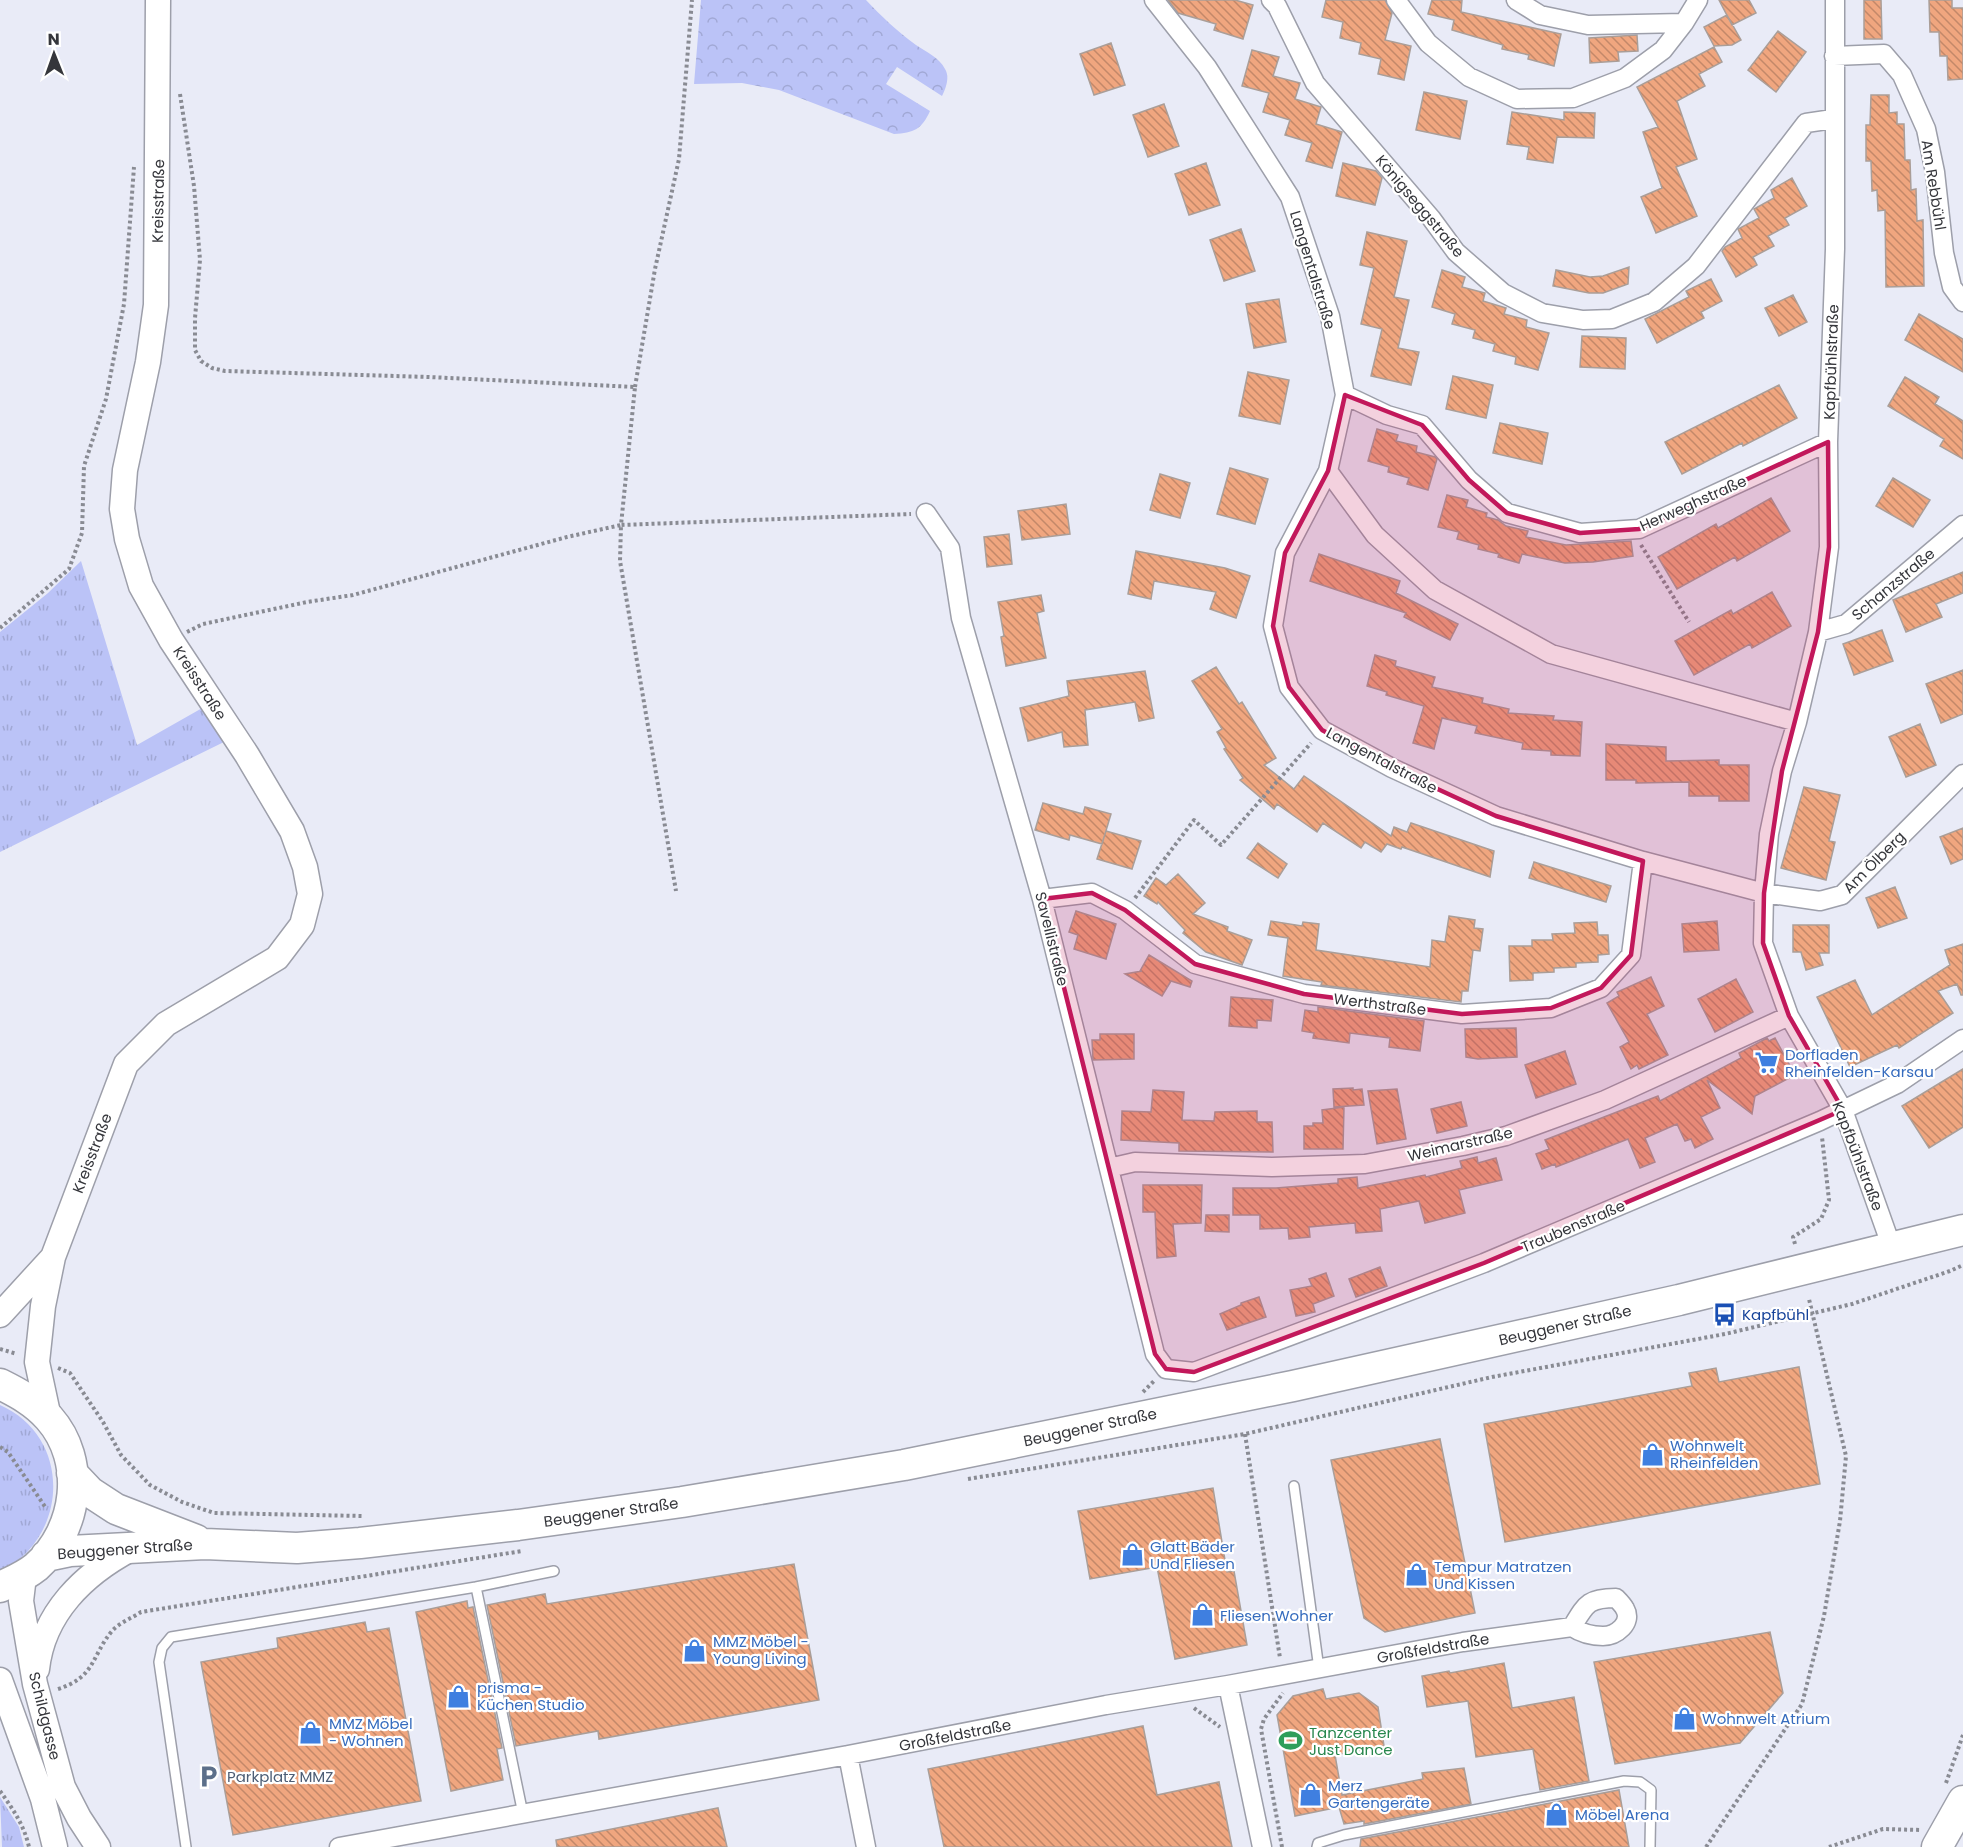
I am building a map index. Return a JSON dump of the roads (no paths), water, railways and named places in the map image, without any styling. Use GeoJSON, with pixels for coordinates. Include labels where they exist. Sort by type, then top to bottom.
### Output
{"type":"FeatureCollection","features":[{"type":"Feature","properties":{"kind":"main road","name":"Beuggener Straße"},"geometry":{"type":"LineString","coordinates":[[46,1556],[70,1551],[204,1544],[297,1548],[360,1543],[518,1525],[682,1502],[904,1465],[1293,1386],[1679,1300],[1963,1230]]}},
{"type":"Feature","properties":{"kind":"main road"},"geometry":{"type":"LineString","coordinates":[[0,1384],[28,1398],[49,1418],[66,1446],[72,1473],[73,1498],[60,1536],[46,1556],[12,1581]]}},
{"type":"Feature","properties":{"kind":"main road","name":"Beuggener Straße"},"geometry":{"type":"LineString","coordinates":[[72,1473],[90,1492],[116,1509],[204,1544]]}},
{"type":"Feature","properties":{"kind":"main road"},"geometry":{"type":"LineString","coordinates":[[1930,1838],[1963,1801]]}},
{"type":"Feature","properties":{"kind":"street","name":"Kreisstraße"},"geometry":{"type":"LineString","coordinates":[[49,1418],[37,1362],[43,1306],[53,1257],[126,1064],[166,1024],[277,958],[302,925],[310,894],[305,867],[292,831],[247,755],[171,640],[141,586],[127,539],[122,509],[125,470],[156,305],[158,0]]}},
{"type":"Feature","properties":{"kind":"street","name":"Langentalstraße"},"geometry":{"type":"LineString","coordinates":[[1154,0],[1207,67],[1290,197],[1330,316],[1346,395],[1328,471],[1285,553],[1272,626],[1289,687],[1322,730],[1392,768],[1496,816],[1643,861],[1764,893]]}},
{"type":"Feature","properties":{"kind":"street","name":"Königseggstraße"},"geometry":{"type":"LineString","coordinates":[[1271,0],[1277,6],[1315,83],[1431,218],[1456,252],[1503,292],[1542,313],[1584,320],[1612,319],[1654,303],[1696,266],[1806,123],[1833,119]]}},
{"type":"Feature","properties":{"kind":"street"},"geometry":{"type":"LineString","coordinates":[[1396,0],[1428,43],[1469,76],[1517,99],[1573,98],[1625,78],[1663,50],[1698,0]]}},
{"type":"Feature","properties":{"kind":"street"},"geometry":{"type":"LineString","coordinates":[[1516,0],[1540,15],[1588,25],[1684,23]]}},
{"type":"Feature","properties":{"kind":"street","name":"Kapfbühlstraße"},"geometry":{"type":"LineString","coordinates":[[1835,0],[1833,119],[1835,249],[1828,442],[1829,547],[1818,632],[1797,722],[1779,782],[1769,834],[1764,893],[1764,944],[1789,1016],[1843,1110],[1892,1248]]}},
{"type":"Feature","properties":{"kind":"street","name":"Am Rebbühl"},"geometry":{"type":"LineString","coordinates":[[1834,56],[1884,54],[1902,75],[1926,129],[1935,172],[1944,253],[1952,287],[1963,302]]}},
{"type":"Feature","properties":{"kind":"street","name":"Herweghstraße"},"geometry":{"type":"LineString","coordinates":[[1346,395],[1387,415],[1422,425],[1469,480],[1507,513],[1580,533],[1639,529],[1828,442]]}},
{"type":"Feature","properties":{"kind":"street"},"geometry":{"type":"LineString","coordinates":[[1328,471],[1375,535],[1436,590],[1551,654],[1797,722]]}},
{"type":"Feature","properties":{"kind":"street","name":"Savellistraße"},"geometry":{"type":"LineString","coordinates":[[926,513],[950,548],[961,618],[1042,898],[1155,1354],[1166,1369]]}},
{"type":"Feature","properties":{"kind":"street","name":"Schanzstraße"},"geometry":{"type":"LineString","coordinates":[[1818,632],[1846,624],[1963,525]]}},
{"type":"Feature","properties":{"kind":"street","name":"Am Ölberg"},"geometry":{"type":"LineString","coordinates":[[1764,893],[1820,901],[1842,895],[1963,774]]}},
{"type":"Feature","properties":{"kind":"street","name":"Werthstraße"},"geometry":{"type":"LineString","coordinates":[[1042,898],[1092,893],[1125,910],[1195,964],[1304,994],[1462,1014],[1551,1008],[1601,988],[1631,955],[1643,861]]}},
{"type":"Feature","properties":{"kind":"street","name":"Weimarstraße"},"geometry":{"type":"LineString","coordinates":[[1109,1168],[1135,1162],[1272,1167],[1365,1164],[1463,1146],[1506,1136],[1605,1100],[1789,1016]]}},
{"type":"Feature","properties":{"kind":"street","name":"Traubenstraße"},"geometry":{"type":"LineString","coordinates":[[1166,1369],[1194,1372],[1484,1263],[1820,1121],[1897,1084],[1963,1039]]}},
{"type":"Feature","properties":{"kind":"street","name":"Kreisstraße"},"geometry":{"type":"LineString","coordinates":[[0,1315],[53,1257]]}},
{"type":"Feature","properties":{"kind":"street"},"geometry":{"type":"LineString","coordinates":[[35,1683],[38,1655],[50,1623],[65,1601],[86,1579],[108,1562],[135,1547]]}},
{"type":"Feature","properties":{"kind":"street","name":"Schildgasse"},"geometry":{"type":"LineString","coordinates":[[12,1581],[21,1601],[35,1683],[63,1787],[79,1818],[99,1847]]}},
{"type":"Feature","properties":{"kind":"street","name":"Großfeldstraße"},"geometry":{"type":"LineString","coordinates":[[339,1847],[849,1755],[1107,1705],[1283,1676],[1462,1642],[1572,1626]]}},
{"type":"Feature","properties":{"kind":"street","name":"Schildgasse"},"geometry":{"type":"LineString","coordinates":[[0,1680],[43,1799],[55,1847]]}},
{"type":"Feature","properties":{"kind":"street"},"geometry":{"type":"LineString","coordinates":[[1228,1685],[1262,1847]]}},
{"type":"Feature","properties":{"kind":"street"},"geometry":{"type":"LineString","coordinates":[[849,1755],[867,1847]]}},
{"type":"Feature","properties":{"kind":"lane"},"geometry":{"type":"LineString","coordinates":[[1294,1486],[1319,1669]]}},
{"type":"Feature","properties":{"kind":"lane"},"geometry":{"type":"LineString","coordinates":[[186,1847],[159,1662],[162,1648],[171,1637],[476,1587],[555,1571]]}},
{"type":"Feature","properties":{"kind":"lane"},"geometry":{"type":"LineString","coordinates":[[476,1587],[523,1814]]}},
{"type":"Feature","properties":{"kind":"lane"},"geometry":{"type":"LineString","coordinates":[[1317,1847],[1318,1843],[1344,1834],[1624,1781],[1640,1782],[1651,1790],[1650,1847]]}},
{"type":"Feature","properties":{"kind":"place","name":"Dorfladen Rheinfelden-Karsau"},"geometry":{"type":"Point","coordinates":[1767,1063]}},
{"type":"Feature","properties":{"kind":"place","name":"Kapfbühl"},"geometry":{"type":"Point","coordinates":[1724,1314]}},
{"type":"Feature","properties":{"kind":"place","name":"Wohnwelt Rheinfelden"},"geometry":{"type":"Point","coordinates":[1652,1454]}},
{"type":"Feature","properties":{"kind":"place","name":"Glatt Bäder Und Fliesen"},"geometry":{"type":"Point","coordinates":[1132,1555]}},
{"type":"Feature","properties":{"kind":"place","name":"Tempur Matratzen Und Kissen"},"geometry":{"type":"Point","coordinates":[1416,1575]}},
{"type":"Feature","properties":{"kind":"place","name":"Fliesen Wohner"},"geometry":{"type":"Point","coordinates":[1202,1615]}},
{"type":"Feature","properties":{"kind":"place","name":"MMZ Möbel - Young Living"},"geometry":{"type":"Point","coordinates":[695,1650]}},
{"type":"Feature","properties":{"kind":"place","name":"prisma - Küchen Studio"},"geometry":{"type":"Point","coordinates":[459,1696]}},
{"type":"Feature","properties":{"kind":"place","name":"Wohnwelt Atrium"},"geometry":{"type":"Point","coordinates":[1684,1718]}},
{"type":"Feature","properties":{"kind":"place","name":"MMZ Möbel - Wohnen"},"geometry":{"type":"Point","coordinates":[311,1732]}},
{"type":"Feature","properties":{"kind":"place","name":"Tanzcenter Just Dance"},"geometry":{"type":"Point","coordinates":[1291,1741]}},
{"type":"Feature","properties":{"kind":"place","name":"Parkplatz MMZ"},"geometry":{"type":"Point","coordinates":[209,1776]}},
{"type":"Feature","properties":{"kind":"place","name":"Merz Gartengeräte"},"geometry":{"type":"Point","coordinates":[1310,1794]}},
{"type":"Feature","properties":{"kind":"place","name":"Möbel Arena"},"geometry":{"type":"Point","coordinates":[1557,1814]}}]}
